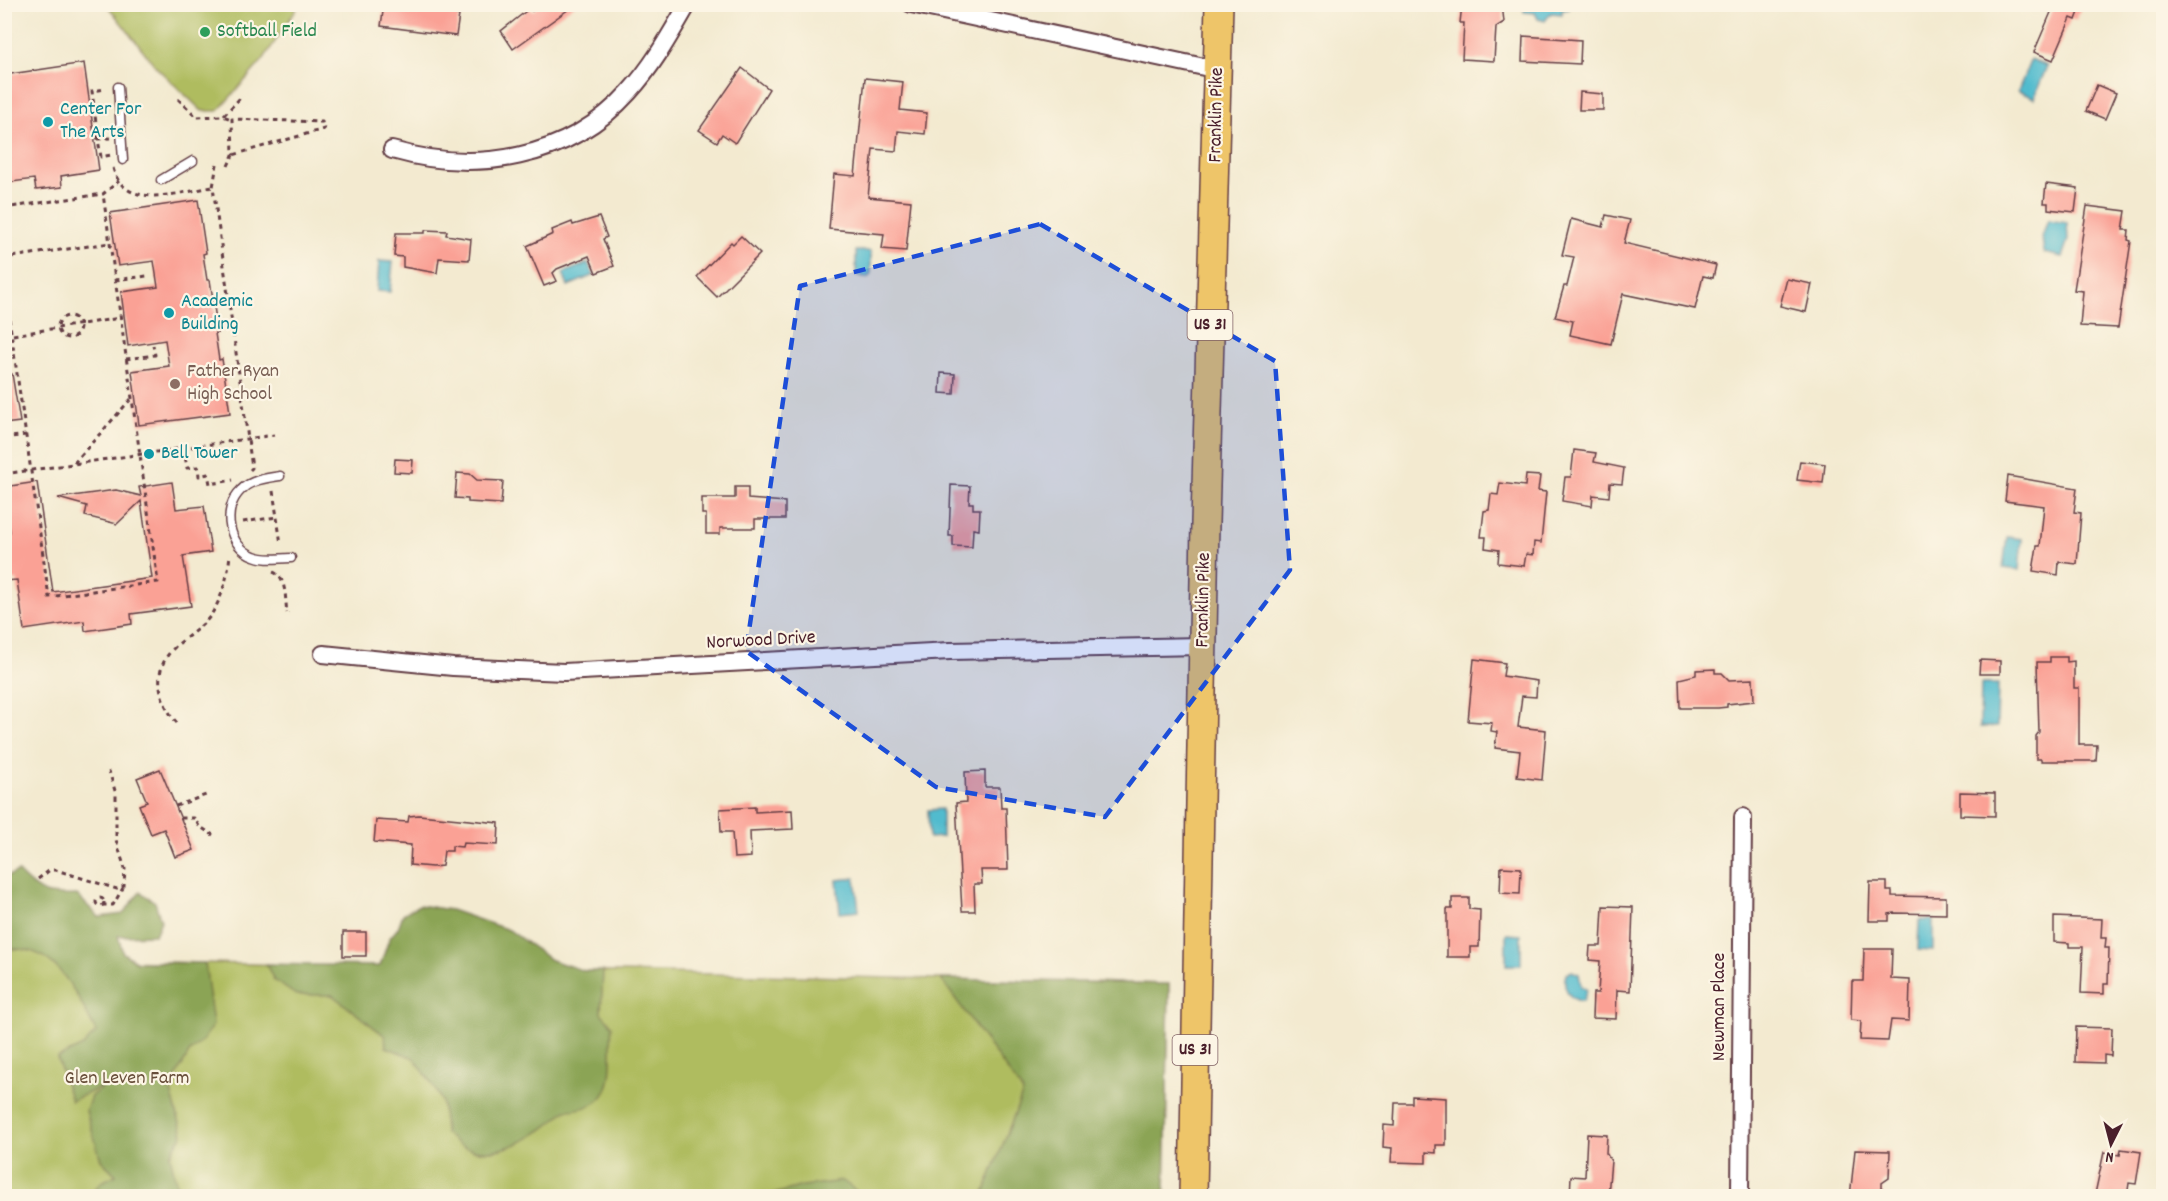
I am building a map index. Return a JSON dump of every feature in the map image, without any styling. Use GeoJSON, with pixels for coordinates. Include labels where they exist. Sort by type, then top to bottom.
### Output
{"type":"FeatureCollection","features":[{"type":"Feature","properties":{"kind":"main road","name":"Franklin Pike"},"geometry":{"type":"LineString","coordinates":[[1193,1197],[1203,646],[1219,4]]}},
{"type":"Feature","properties":{"kind":"street"},"geometry":{"type":"LineString","coordinates":[[392,150],[453,162],[494,162],[529,154],[575,134],[610,110],[627,94],[659,52],[688,4]]}},
{"type":"Feature","properties":{"kind":"street"},"geometry":{"type":"LineString","coordinates":[[911,4],[1218,70]]}},
{"type":"Feature","properties":{"kind":"street","name":"Norwood Drive"},"geometry":{"type":"LineString","coordinates":[[323,654],[463,668],[564,672],[950,651],[1203,646]]}},
{"type":"Feature","properties":{"kind":"street","name":"Newman Place"},"geometry":{"type":"LineString","coordinates":[[1740,1197],[1743,818]]}},
{"type":"Feature","properties":{"kind":"lane"},"geometry":{"type":"LineString","coordinates":[[118,87],[123,160]]}},
{"type":"Feature","properties":{"kind":"lane"},"geometry":{"type":"LineString","coordinates":[[161,180],[193,161]]}},
{"type":"Feature","properties":{"kind":"lane"},"geometry":{"type":"LineString","coordinates":[[280,476],[257,480],[238,492],[232,505],[230,524],[236,542],[247,553],[268,560],[291,558]]}},
{"type":"Feature","properties":{"kind":"path"},"geometry":{"type":"LineString","coordinates":[[113,155],[101,157],[92,92],[118,87]]}},
{"type":"Feature","properties":{"kind":"path"},"geometry":{"type":"LineString","coordinates":[[223,116],[241,97]]}},
{"type":"Feature","properties":{"kind":"path"},"geometry":{"type":"LineString","coordinates":[[178,99],[197,117],[223,116],[232,119],[322,122],[324,129],[233,155]]}},
{"type":"Feature","properties":{"kind":"path"},"geometry":{"type":"LineString","coordinates":[[228,166],[233,155],[232,119]]}},
{"type":"Feature","properties":{"kind":"path"},"geometry":{"type":"LineString","coordinates":[[98,139],[111,138],[113,167],[119,181],[129,191],[143,197],[213,187]]}},
{"type":"Feature","properties":{"kind":"path"},"geometry":{"type":"LineString","coordinates":[[217,164],[213,187],[252,468],[243,474]]}},
{"type":"Feature","properties":{"kind":"path"},"geometry":{"type":"LineString","coordinates":[[4,208],[103,194],[119,181]]}},
{"type":"Feature","properties":{"kind":"path"},"geometry":{"type":"LineString","coordinates":[[4,283],[49,597],[158,582],[103,194]]}},
{"type":"Feature","properties":{"kind":"path"},"geometry":{"type":"LineString","coordinates":[[4,258],[110,243]]}},
{"type":"Feature","properties":{"kind":"path"},"geometry":{"type":"LineString","coordinates":[[115,280],[147,276]]}},
{"type":"Feature","properties":{"kind":"path"},"geometry":{"type":"LineString","coordinates":[[69,315],[77,318],[80,325],[78,333],[72,338],[63,336],[58,328],[61,319],[69,315]]}},
{"type":"Feature","properties":{"kind":"path"},"geometry":{"type":"LineString","coordinates":[[12,335],[120,318]]}},
{"type":"Feature","properties":{"kind":"path"},"geometry":{"type":"LineString","coordinates":[[126,359],[155,355],[153,345]]}},
{"type":"Feature","properties":{"kind":"path"},"geometry":{"type":"LineString","coordinates":[[73,465],[132,398]]}},
{"type":"Feature","properties":{"kind":"path"},"geometry":{"type":"LineString","coordinates":[[4,438],[26,435]]}},
{"type":"Feature","properties":{"kind":"path"},"geometry":{"type":"LineString","coordinates":[[4,474],[274,435]]}},
{"type":"Feature","properties":{"kind":"path"},"geometry":{"type":"LineString","coordinates":[[184,448],[187,468],[198,466],[199,476],[208,474],[210,484],[237,478],[228,488]]}},
{"type":"Feature","properties":{"kind":"path"},"geometry":{"type":"LineString","coordinates":[[273,491],[281,544]]}},
{"type":"Feature","properties":{"kind":"path"},"geometry":{"type":"LineString","coordinates":[[230,524],[277,518]]}},
{"type":"Feature","properties":{"kind":"path"},"geometry":{"type":"LineString","coordinates":[[177,723],[164,709],[161,699],[160,674],[164,661],[172,649],[211,615],[227,582],[230,552],[237,560]]}},
{"type":"Feature","properties":{"kind":"path"},"geometry":{"type":"LineString","coordinates":[[270,572],[277,573],[283,583],[287,613]]}},
{"type":"Feature","properties":{"kind":"path"},"geometry":{"type":"LineString","coordinates":[[102,905],[113,905],[124,886],[125,870],[116,840],[116,794],[109,771]]}},
{"type":"Feature","properties":{"kind":"path"},"geometry":{"type":"LineString","coordinates":[[176,806],[206,795]]}},
{"type":"Feature","properties":{"kind":"path"},"geometry":{"type":"LineString","coordinates":[[181,818],[194,818],[199,826],[213,835]]}},
{"type":"Feature","properties":{"kind":"path"},"geometry":{"type":"LineString","coordinates":[[38,879],[50,870],[56,870],[117,889],[124,886]]}},
{"type":"Feature","properties":{"kind":"highlighted area"},"geometry":{"type":"Polygon","coordinates":[[[1040,224],[1275,361],[1290,570],[1105,817],[936,787],[746,651],[800,286],[1040,224]]]}},
{"type":"Feature","properties":{"kind":"green space","name":"Softball Field"},"geometry":{"type":"Polygon","coordinates":[[[107,5],[299,5],[263,60],[218,111],[202,111],[157,68],[107,5]]]}},
{"type":"Feature","properties":{"kind":"green space"},"geometry":{"type":"Polygon","coordinates":[[[18,872],[44,893],[77,895],[99,917],[123,914],[140,892],[155,902],[161,921],[155,935],[118,936],[123,953],[137,962],[205,963],[213,1025],[203,1040],[189,1053],[170,1088],[183,1134],[170,1155],[179,1196],[89,1196],[101,1182],[116,1175],[101,1160],[86,1111],[91,1096],[108,1084],[71,1101],[57,1058],[83,1046],[96,1032],[72,988],[51,962],[23,949],[5,950],[5,877],[18,872]]]}},
{"type":"Feature","properties":{"kind":"green space"},"geometry":{"type":"Polygon","coordinates":[[[419,905],[451,910],[509,930],[551,960],[585,971],[603,971],[601,1013],[612,1025],[611,1069],[605,1093],[597,1102],[584,1108],[566,1110],[545,1128],[505,1148],[477,1151],[461,1146],[445,1133],[442,1101],[414,1058],[386,1047],[385,1036],[332,995],[296,995],[274,980],[266,964],[380,966],[389,939],[398,928],[403,914],[419,905]]]}},
{"type":"Feature","properties":{"kind":"green space","name":"Glen Leven Farm"},"geometry":{"type":"Polygon","coordinates":[[[5,917],[115,961],[1169,984],[1165,1196],[5,1196],[5,917]]]}},
{"type":"Feature","properties":{"kind":"green space"},"geometry":{"type":"Polygon","coordinates":[[[941,979],[1169,984],[1165,1196],[983,1196],[1023,1092],[941,979]]]}},
{"type":"Feature","properties":{"kind":"green space"},"geometry":{"type":"Polygon","coordinates":[[[843,1181],[859,1193],[859,1196],[767,1196],[803,1186],[843,1181]]]}},
{"type":"Feature","properties":{"kind":"water"},"geometry":{"type":"Polygon","coordinates":[[[1524,5],[1569,5],[1569,9],[1562,10],[1562,14],[1551,13],[1545,21],[1538,19],[1535,13],[1524,12],[1524,5]]]}},
{"type":"Feature","properties":{"kind":"water"},"geometry":{"type":"Polygon","coordinates":[[[2031,59],[2047,66],[2034,98],[2018,91],[2031,59]]]}},
{"type":"Feature","properties":{"kind":"water"},"geometry":{"type":"Polygon","coordinates":[[[2048,220],[2067,223],[2068,240],[2062,257],[2044,253],[2042,237],[2048,220]]]}},
{"type":"Feature","properties":{"kind":"water"},"geometry":{"type":"Polygon","coordinates":[[[856,251],[871,251],[871,275],[867,278],[856,275],[856,251]]]}},
{"type":"Feature","properties":{"kind":"water"},"geometry":{"type":"Polygon","coordinates":[[[379,261],[393,262],[390,292],[377,291],[379,261]]]}},
{"type":"Feature","properties":{"kind":"water"},"geometry":{"type":"Polygon","coordinates":[[[588,263],[594,275],[568,286],[563,273],[588,263]]]}},
{"type":"Feature","properties":{"kind":"water"},"geometry":{"type":"Polygon","coordinates":[[[2007,537],[2022,539],[2019,570],[2003,568],[2007,537]]]}},
{"type":"Feature","properties":{"kind":"water"},"geometry":{"type":"Polygon","coordinates":[[[1981,684],[1998,684],[1997,727],[1980,727],[1981,684]]]}},
{"type":"Feature","properties":{"kind":"water"},"geometry":{"type":"Polygon","coordinates":[[[942,809],[942,837],[929,838],[928,810],[942,809]]]}},
{"type":"Feature","properties":{"kind":"water"},"geometry":{"type":"Polygon","coordinates":[[[855,878],[859,911],[840,913],[837,880],[855,878]]]}},
{"type":"Feature","properties":{"kind":"water"},"geometry":{"type":"Polygon","coordinates":[[[1919,920],[1933,920],[1933,951],[1918,950],[1919,920]]]}},
{"type":"Feature","properties":{"kind":"water"},"geometry":{"type":"Polygon","coordinates":[[[1506,934],[1521,935],[1521,965],[1506,965],[1506,934]]]}},
{"type":"Feature","properties":{"kind":"water"},"geometry":{"type":"Polygon","coordinates":[[[1572,971],[1579,974],[1581,986],[1587,990],[1583,1001],[1570,996],[1566,988],[1566,974],[1572,971]]]}},
{"type":"Feature","properties":{"kind":"building"},"geometry":{"type":"Polygon","coordinates":[[[384,4],[435,4],[434,11],[459,15],[456,36],[381,26],[384,4]]]}},
{"type":"Feature","properties":{"kind":"building"},"geometry":{"type":"Polygon","coordinates":[[[543,4],[576,4],[513,49],[501,31],[530,8],[532,11],[543,4]]]}},
{"type":"Feature","properties":{"kind":"building"},"geometry":{"type":"Polygon","coordinates":[[[1462,4],[1502,4],[1504,22],[1496,27],[1494,61],[1462,59],[1464,23],[1460,23],[1462,4]]]}},
{"type":"Feature","properties":{"kind":"building"},"geometry":{"type":"Polygon","coordinates":[[[2039,4],[2082,4],[2076,20],[2071,18],[2053,60],[2034,52],[2052,10],[2039,4]]]}},
{"type":"Feature","properties":{"kind":"building"},"geometry":{"type":"Polygon","coordinates":[[[1523,36],[1581,40],[1580,64],[1522,61],[1523,36]]]}},
{"type":"Feature","properties":{"kind":"building","name":"Center For The Arts"},"geometry":{"type":"Polygon","coordinates":[[[84,63],[99,170],[61,176],[62,187],[36,190],[34,179],[4,183],[4,75],[84,63]]]}},
{"type":"Feature","properties":{"kind":"building"},"geometry":{"type":"Polygon","coordinates":[[[742,68],[769,89],[735,143],[722,134],[717,142],[699,130],[742,68]]]}},
{"type":"Feature","properties":{"kind":"building"},"geometry":{"type":"Polygon","coordinates":[[[865,78],[903,82],[900,110],[927,113],[925,134],[898,131],[896,151],[873,149],[868,197],[911,201],[906,251],[882,249],[884,234],[829,229],[834,174],[855,176],[865,78]]]}},
{"type":"Feature","properties":{"kind":"building"},"geometry":{"type":"Polygon","coordinates":[[[2097,85],[2116,93],[2105,119],[2086,111],[2097,85]]]}},
{"type":"Feature","properties":{"kind":"building"},"geometry":{"type":"Polygon","coordinates":[[[1580,92],[1603,94],[1603,110],[1579,110],[1580,92]]]}},
{"type":"Feature","properties":{"kind":"building"},"geometry":{"type":"Polygon","coordinates":[[[2046,184],[2078,188],[2075,212],[2048,209],[2048,203],[2044,203],[2046,184]]]}},
{"type":"Feature","properties":{"kind":"building","name":"Academic Building"},"geometry":{"type":"Polygon","coordinates":[[[198,200],[206,253],[203,254],[207,280],[210,280],[218,333],[215,333],[219,360],[222,359],[230,413],[139,425],[132,371],[169,366],[165,340],[128,346],[121,292],[158,287],[154,261],[118,266],[110,213],[198,200]]]}},
{"type":"Feature","properties":{"kind":"building"},"geometry":{"type":"Polygon","coordinates":[[[2087,206],[2126,211],[2123,230],[2129,230],[2128,240],[2131,241],[2118,328],[2080,326],[2083,291],[2074,290],[2087,206]]]}},
{"type":"Feature","properties":{"kind":"building"},"geometry":{"type":"Polygon","coordinates":[[[1606,215],[1630,220],[1624,243],[1716,265],[1713,278],[1703,276],[1695,309],[1623,294],[1611,344],[1570,335],[1573,321],[1555,317],[1564,286],[1567,286],[1574,257],[1562,255],[1571,219],[1603,227],[1606,215]]]}},
{"type":"Feature","properties":{"kind":"building"},"geometry":{"type":"Polygon","coordinates":[[[599,217],[607,237],[603,239],[614,266],[596,273],[589,256],[557,269],[553,273],[557,281],[544,286],[527,246],[553,234],[552,230],[572,222],[573,225],[599,217]]]}},
{"type":"Feature","properties":{"kind":"building"},"geometry":{"type":"Polygon","coordinates":[[[425,230],[447,231],[446,235],[471,239],[469,260],[439,258],[437,273],[403,267],[403,257],[394,256],[396,233],[425,233],[425,230]]]}},
{"type":"Feature","properties":{"kind":"building"},"geometry":{"type":"Polygon","coordinates":[[[741,236],[760,254],[717,297],[697,277],[731,242],[733,244],[741,236]]]}},
{"type":"Feature","properties":{"kind":"building"},"geometry":{"type":"Polygon","coordinates":[[[1787,279],[1812,284],[1806,312],[1780,306],[1787,279]]]}},
{"type":"Feature","properties":{"kind":"building"},"geometry":{"type":"Polygon","coordinates":[[[941,373],[955,374],[954,394],[940,393],[941,373]]]}},
{"type":"Feature","properties":{"kind":"building"},"geometry":{"type":"Polygon","coordinates":[[[4,374],[12,374],[20,422],[4,424],[4,374]]]}},
{"type":"Feature","properties":{"kind":"building"},"geometry":{"type":"Polygon","coordinates":[[[1574,450],[1596,453],[1594,462],[1624,468],[1622,484],[1610,483],[1609,497],[1593,495],[1592,506],[1562,501],[1565,477],[1571,477],[1574,450]]]}},
{"type":"Feature","properties":{"kind":"building"},"geometry":{"type":"Polygon","coordinates":[[[395,459],[413,460],[412,473],[394,472],[395,459]]]}},
{"type":"Feature","properties":{"kind":"building"},"geometry":{"type":"Polygon","coordinates":[[[1800,461],[1825,464],[1823,483],[1797,480],[1800,461]]]}},
{"type":"Feature","properties":{"kind":"building"},"geometry":{"type":"Polygon","coordinates":[[[457,473],[470,474],[477,480],[503,481],[501,504],[468,502],[468,499],[455,498],[457,473]]]}},
{"type":"Feature","properties":{"kind":"building"},"geometry":{"type":"Polygon","coordinates":[[[1526,475],[1540,476],[1538,491],[1546,492],[1541,543],[1534,542],[1533,555],[1526,554],[1524,566],[1498,563],[1499,550],[1485,548],[1486,537],[1481,537],[1484,511],[1489,510],[1491,494],[1498,495],[1500,483],[1525,486],[1526,475]]]}},
{"type":"Feature","properties":{"kind":"building"},"geometry":{"type":"Polygon","coordinates":[[[2008,476],[2077,488],[2074,512],[2081,513],[2077,564],[2059,562],[2058,575],[2033,571],[2037,546],[2040,546],[2044,506],[2005,501],[2008,476]]]}},
{"type":"Feature","properties":{"kind":"building"},"geometry":{"type":"Polygon","coordinates":[[[37,482],[53,592],[152,578],[141,501],[117,524],[85,516],[87,506],[58,498],[116,490],[141,496],[139,487],[172,482],[176,509],[204,506],[211,552],[183,556],[191,606],[131,614],[132,624],[85,631],[84,621],[24,630],[17,580],[4,581],[4,533],[10,532],[4,487],[37,482]]]}},
{"type":"Feature","properties":{"kind":"building"},"geometry":{"type":"Polygon","coordinates":[[[951,485],[970,486],[969,503],[973,503],[973,509],[980,509],[979,530],[973,529],[972,547],[953,546],[953,536],[949,536],[951,485]]]}},
{"type":"Feature","properties":{"kind":"building"},"geometry":{"type":"Polygon","coordinates":[[[735,487],[748,487],[748,499],[785,502],[785,519],[755,519],[755,528],[720,528],[720,534],[706,534],[706,514],[702,514],[702,498],[735,498],[735,487]]]}},
{"type":"Feature","properties":{"kind":"building"},"geometry":{"type":"Polygon","coordinates":[[[2050,657],[2067,657],[2067,662],[2074,661],[2074,688],[2079,688],[2079,745],[2097,745],[2096,761],[2041,761],[2041,759],[2036,759],[2036,736],[2039,732],[2037,662],[2050,662],[2050,657]]]}},
{"type":"Feature","properties":{"kind":"building"},"geometry":{"type":"Polygon","coordinates":[[[1474,659],[1505,663],[1503,676],[1537,681],[1536,697],[1522,696],[1518,727],[1546,730],[1542,780],[1517,777],[1520,751],[1495,748],[1497,732],[1491,731],[1492,723],[1468,721],[1474,659]]]}},
{"type":"Feature","properties":{"kind":"building"},"geometry":{"type":"Polygon","coordinates":[[[1980,660],[2000,661],[2000,674],[1979,674],[1980,660]]]}},
{"type":"Feature","properties":{"kind":"building"},"geometry":{"type":"Polygon","coordinates":[[[1715,669],[1715,673],[1722,673],[1729,680],[1753,679],[1754,701],[1727,704],[1727,707],[1718,708],[1680,708],[1679,679],[1696,675],[1696,670],[1715,669]]]}},
{"type":"Feature","properties":{"kind":"building"},"geometry":{"type":"Polygon","coordinates":[[[160,769],[194,850],[175,857],[164,829],[151,834],[139,805],[147,802],[137,778],[160,769]]]}},
{"type":"Feature","properties":{"kind":"building"},"geometry":{"type":"Polygon","coordinates":[[[985,771],[985,787],[1000,787],[1001,808],[1006,808],[1008,870],[981,870],[982,884],[974,884],[975,911],[962,911],[956,803],[966,802],[965,772],[985,771]]]}},
{"type":"Feature","properties":{"kind":"building"},"geometry":{"type":"Polygon","coordinates":[[[1960,792],[1995,793],[1995,816],[1960,815],[1960,792]]]}},
{"type":"Feature","properties":{"kind":"building"},"geometry":{"type":"Polygon","coordinates":[[[755,807],[755,812],[792,810],[793,829],[750,831],[751,857],[734,858],[732,832],[721,832],[720,809],[755,807]]]}},
{"type":"Feature","properties":{"kind":"building"},"geometry":{"type":"Polygon","coordinates":[[[409,816],[499,823],[498,845],[463,843],[462,847],[452,846],[452,851],[444,851],[442,866],[432,867],[410,865],[411,845],[374,842],[376,820],[408,822],[409,816]]]}},
{"type":"Feature","properties":{"kind":"building"},"geometry":{"type":"Polygon","coordinates":[[[1501,867],[1521,868],[1520,894],[1500,893],[1501,867]]]}},
{"type":"Feature","properties":{"kind":"building"},"geometry":{"type":"Polygon","coordinates":[[[1870,882],[1887,882],[1887,891],[1892,891],[1892,896],[1946,897],[1946,914],[1895,913],[1889,914],[1889,921],[1869,921],[1870,882]]]}},
{"type":"Feature","properties":{"kind":"building"},"geometry":{"type":"Polygon","coordinates":[[[1452,898],[1469,898],[1469,909],[1480,910],[1479,947],[1470,947],[1470,957],[1447,957],[1447,909],[1452,909],[1452,898]]]}},
{"type":"Feature","properties":{"kind":"building"},"geometry":{"type":"Polygon","coordinates":[[[1603,906],[1633,907],[1630,991],[1617,990],[1616,1019],[1592,1018],[1593,993],[1598,993],[1600,961],[1589,960],[1590,946],[1601,946],[1603,906]]]}},
{"type":"Feature","properties":{"kind":"building"},"geometry":{"type":"Polygon","coordinates":[[[2054,917],[2102,919],[2101,938],[2106,938],[2105,948],[2109,948],[2108,984],[2104,984],[2104,994],[2081,993],[2083,947],[2069,947],[2069,943],[2054,942],[2054,917]]]}},
{"type":"Feature","properties":{"kind":"building"},"geometry":{"type":"Polygon","coordinates":[[[343,932],[366,932],[366,956],[343,956],[343,932]]]}},
{"type":"Feature","properties":{"kind":"building"},"geometry":{"type":"Polygon","coordinates":[[[1864,949],[1892,949],[1891,979],[1910,980],[1909,1021],[1891,1020],[1888,1041],[1860,1040],[1861,1021],[1851,1020],[1852,981],[1863,981],[1864,949]]]}},
{"type":"Feature","properties":{"kind":"building"},"geometry":{"type":"Polygon","coordinates":[[[2076,1027],[2112,1028],[2111,1056],[2104,1055],[2104,1063],[2075,1062],[2076,1027]]]}},
{"type":"Feature","properties":{"kind":"building"},"geometry":{"type":"Polygon","coordinates":[[[1412,1096],[1446,1098],[1446,1145],[1436,1145],[1436,1153],[1426,1152],[1426,1163],[1391,1162],[1392,1148],[1383,1147],[1384,1125],[1394,1126],[1395,1103],[1412,1103],[1412,1096]]]}},
{"type":"Feature","properties":{"kind":"building"},"geometry":{"type":"Polygon","coordinates":[[[1587,1134],[1607,1135],[1606,1153],[1611,1161],[1608,1195],[1570,1197],[1571,1176],[1585,1177],[1587,1134]]]}},
{"type":"Feature","properties":{"kind":"building"},"geometry":{"type":"Polygon","coordinates":[[[2121,1149],[2141,1152],[2136,1184],[2129,1183],[2127,1197],[2098,1197],[2095,1194],[2104,1152],[2120,1155],[2121,1149]]]}},
{"type":"Feature","properties":{"kind":"building"},"geometry":{"type":"Polygon","coordinates":[[[1855,1150],[1890,1151],[1889,1178],[1882,1183],[1882,1197],[1850,1197],[1855,1150]]]}},
{"type":"Feature","properties":{"kind":"place","name":"Softball Field"},"geometry":{"type":"Point","coordinates":[205,32]}},
{"type":"Feature","properties":{"kind":"place","name":"Center For The Arts"},"geometry":{"type":"Point","coordinates":[48,122]}},
{"type":"Feature","properties":{"kind":"place","name":"Academic Building"},"geometry":{"type":"Point","coordinates":[169,313]}},
{"type":"Feature","properties":{"kind":"place","name":"Father Ryan High School"},"geometry":{"type":"Point","coordinates":[175,384]}},
{"type":"Feature","properties":{"kind":"place","name":"Bell Tower"},"geometry":{"type":"Point","coordinates":[149,454]}}]}
